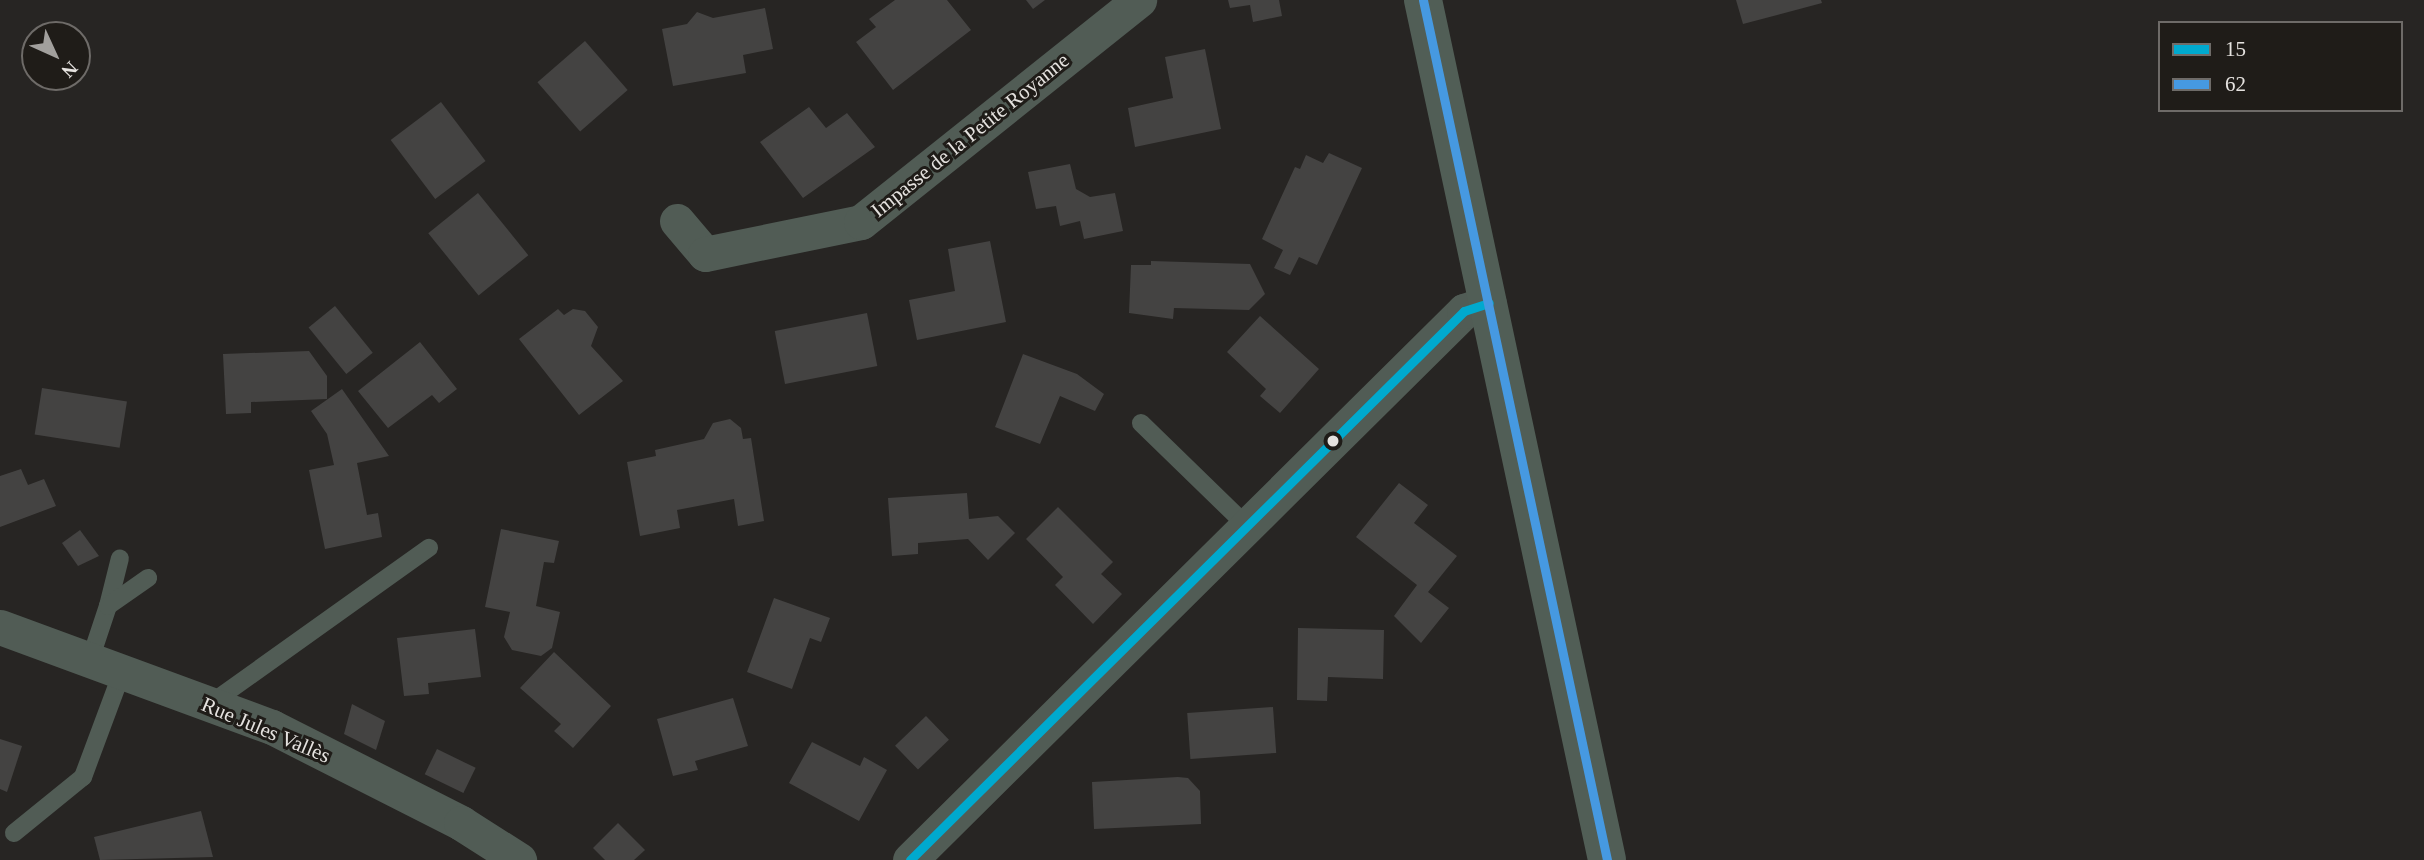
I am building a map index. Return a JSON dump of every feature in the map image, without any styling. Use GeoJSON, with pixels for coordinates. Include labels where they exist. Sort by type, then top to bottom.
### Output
{"type":"FeatureCollection","features":[{"type":"Feature","properties":{"kind":"street","name":"Impasse de la Petite Royanne"},"geometry":{"type":"LineString","coordinates":[[677,221],[705,254],[861,222],[1139,0]]}},
{"type":"Feature","properties":{"kind":"street"},"geometry":{"type":"LineString","coordinates":[[1423,0],[1607,860]]}},
{"type":"Feature","properties":{"kind":"street"},"geometry":{"type":"LineString","coordinates":[[910,860],[1245,524],[1464,311],[1489,303]]}},
{"type":"Feature","properties":{"kind":"street","name":"Rue Jules Vallès"},"geometry":{"type":"LineString","coordinates":[[0,626],[284,733],[461,823],[519,860]]}},
{"type":"Feature","properties":{"kind":"lane"},"geometry":{"type":"LineString","coordinates":[[1141,423],[1245,524]]}},
{"type":"Feature","properties":{"kind":"lane"},"geometry":{"type":"LineString","coordinates":[[210,704],[429,548]]}},
{"type":"Feature","properties":{"kind":"lane"},"geometry":{"type":"LineString","coordinates":[[14,833],[83,777],[106,666],[108,606],[120,558]]}},
{"type":"Feature","properties":{"kind":"lane"},"geometry":{"type":"LineString","coordinates":[[108,606],[148,578]]}},
{"type":"Feature","properties":{"kind":"building"},"geometry":{"type":"Polygon","coordinates":[[[895,0],[947,0],[971,30],[893,90],[856,42],[876,27],[869,19],[895,0]]]}},
{"type":"Feature","properties":{"kind":"building"},"geometry":{"type":"Polygon","coordinates":[[[1026,0],[1045,0],[1033,9],[1026,0]]]}},
{"type":"Feature","properties":{"kind":"building"},"geometry":{"type":"Polygon","coordinates":[[[1228,0],[1279,0],[1282,16],[1253,22],[1250,5],[1230,8],[1228,0]]]}},
{"type":"Feature","properties":{"kind":"building"},"geometry":{"type":"Polygon","coordinates":[[[1736,0],[1821,0],[1822,3],[1743,24],[1736,0]]]}},
{"type":"Feature","properties":{"kind":"building"},"geometry":{"type":"Polygon","coordinates":[[[765,8],[773,49],[743,55],[746,73],[673,86],[662,29],[687,24],[697,12],[713,18],[765,8]]]}},
{"type":"Feature","properties":{"kind":"building"},"geometry":{"type":"Polygon","coordinates":[[[585,41],[628,90],[580,131],[537,82],[585,41]]]}},
{"type":"Feature","properties":{"kind":"building"},"geometry":{"type":"Polygon","coordinates":[[[1205,49],[1221,129],[1135,147],[1128,108],[1173,98],[1165,57],[1205,49]]]}},
{"type":"Feature","properties":{"kind":"building"},"geometry":{"type":"Polygon","coordinates":[[[441,102],[486,161],[435,199],[391,140],[441,102]]]}},
{"type":"Feature","properties":{"kind":"building"},"geometry":{"type":"Polygon","coordinates":[[[809,107],[826,128],[847,113],[875,147],[803,198],[760,142],[809,107]]]}},
{"type":"Feature","properties":{"kind":"building"},"geometry":{"type":"Polygon","coordinates":[[[1329,153],[1362,168],[1317,265],[1299,257],[1290,275],[1274,268],[1283,250],[1262,239],[1295,167],[1300,169],[1306,155],[1323,163],[1329,153]]]}},
{"type":"Feature","properties":{"kind":"building"},"geometry":{"type":"Polygon","coordinates":[[[1070,164],[1076,189],[1090,197],[1115,193],[1123,231],[1084,239],[1080,221],[1060,226],[1056,206],[1036,209],[1028,172],[1070,164]]]}},
{"type":"Feature","properties":{"kind":"building"},"geometry":{"type":"Polygon","coordinates":[[[478,193],[528,255],[479,295],[428,233],[478,193]]]}},
{"type":"Feature","properties":{"kind":"building"},"geometry":{"type":"Polygon","coordinates":[[[990,241],[1006,322],[917,340],[909,300],[955,291],[948,249],[990,241]]]}},
{"type":"Feature","properties":{"kind":"building"},"geometry":{"type":"Polygon","coordinates":[[[1151,261],[1250,264],[1265,294],[1249,310],[1174,308],[1173,319],[1129,313],[1131,265],[1151,265],[1151,261]]]}},
{"type":"Feature","properties":{"kind":"building"},"geometry":{"type":"Polygon","coordinates":[[[335,306],[373,353],[346,374],[309,327],[335,306]]]}},
{"type":"Feature","properties":{"kind":"building"},"geometry":{"type":"Polygon","coordinates":[[[558,309],[564,315],[573,309],[585,311],[598,327],[591,346],[623,381],[579,415],[519,339],[558,309]]]}},
{"type":"Feature","properties":{"kind":"building"},"geometry":{"type":"Polygon","coordinates":[[[867,313],[877,366],[785,384],[775,331],[867,313]]]}},
{"type":"Feature","properties":{"kind":"building"},"geometry":{"type":"Polygon","coordinates":[[[1260,316],[1319,369],[1280,413],[1260,396],[1266,389],[1227,352],[1260,316]]]}},
{"type":"Feature","properties":{"kind":"building"},"geometry":{"type":"Polygon","coordinates":[[[420,342],[457,389],[439,403],[432,395],[388,428],[358,391],[420,342]]]}},
{"type":"Feature","properties":{"kind":"building"},"geometry":{"type":"Polygon","coordinates":[[[309,351],[327,376],[327,399],[251,402],[251,413],[226,414],[223,354],[309,351]]]}},
{"type":"Feature","properties":{"kind":"building"},"geometry":{"type":"Polygon","coordinates":[[[1023,354],[1077,374],[1104,394],[1095,411],[1060,396],[1040,444],[995,427],[1023,354]]]}},
{"type":"Feature","properties":{"kind":"building"},"geometry":{"type":"Polygon","coordinates":[[[42,388],[127,401],[120,448],[35,434],[42,388]]]}},
{"type":"Feature","properties":{"kind":"building"},"geometry":{"type":"Polygon","coordinates":[[[342,389],[389,456],[357,463],[367,515],[378,513],[382,537],[325,549],[309,470],[334,465],[327,434],[311,411],[342,389]]]}},
{"type":"Feature","properties":{"kind":"building"},"geometry":{"type":"Polygon","coordinates":[[[730,419],[741,428],[743,439],[751,438],[764,521],[738,526],[734,499],[677,510],[680,528],[640,536],[627,462],[656,456],[655,450],[704,439],[713,423],[730,419]]]}},
{"type":"Feature","properties":{"kind":"building"},"geometry":{"type":"Polygon","coordinates":[[[21,469],[28,485],[44,479],[56,506],[0,527],[0,476],[21,469]]]}},
{"type":"Feature","properties":{"kind":"building"},"geometry":{"type":"Polygon","coordinates":[[[1399,483],[1428,505],[1414,523],[1457,556],[1428,592],[1449,608],[1421,643],[1394,616],[1417,585],[1356,537],[1399,483]]]}},
{"type":"Feature","properties":{"kind":"building"},"geometry":{"type":"Polygon","coordinates":[[[967,493],[969,519],[998,516],[1015,533],[988,560],[968,539],[918,543],[918,554],[892,556],[888,498],[967,493]]]}},
{"type":"Feature","properties":{"kind":"building"},"geometry":{"type":"Polygon","coordinates":[[[1058,507],[1113,562],[1101,574],[1122,594],[1093,624],[1055,585],[1063,577],[1026,539],[1058,507]]]}},
{"type":"Feature","properties":{"kind":"building"},"geometry":{"type":"Polygon","coordinates":[[[501,529],[559,541],[554,563],[544,562],[536,606],[560,612],[552,648],[541,656],[512,650],[504,637],[510,612],[485,607],[501,529]]]}},
{"type":"Feature","properties":{"kind":"building"},"geometry":{"type":"Polygon","coordinates":[[[80,530],[99,556],[78,566],[62,543],[80,530]]]}},
{"type":"Feature","properties":{"kind":"building"},"geometry":{"type":"Polygon","coordinates":[[[774,598],[830,618],[821,642],[810,638],[792,689],[747,672],[774,598]]]}},
{"type":"Feature","properties":{"kind":"building"},"geometry":{"type":"Polygon","coordinates":[[[1298,628],[1384,630],[1383,679],[1328,677],[1327,701],[1297,700],[1298,628]]]}},
{"type":"Feature","properties":{"kind":"building"},"geometry":{"type":"Polygon","coordinates":[[[475,629],[481,677],[428,683],[429,694],[404,696],[397,638],[475,629]]]}},
{"type":"Feature","properties":{"kind":"building"},"geometry":{"type":"Polygon","coordinates":[[[554,652],[611,706],[573,748],[554,731],[561,724],[520,688],[554,652]]]}},
{"type":"Feature","properties":{"kind":"building"},"geometry":{"type":"Polygon","coordinates":[[[733,698],[748,746],[695,761],[698,770],[673,776],[657,719],[733,698]]]}},
{"type":"Feature","properties":{"kind":"building"},"geometry":{"type":"Polygon","coordinates":[[[352,704],[385,721],[376,750],[344,734],[352,704]]]}},
{"type":"Feature","properties":{"kind":"building"},"geometry":{"type":"Polygon","coordinates":[[[1273,707],[1276,753],[1190,759],[1187,713],[1273,707]]]}},
{"type":"Feature","properties":{"kind":"building"},"geometry":{"type":"Polygon","coordinates":[[[926,716],[949,740],[918,770],[895,746],[926,716]]]}},
{"type":"Feature","properties":{"kind":"building"},"geometry":{"type":"Polygon","coordinates":[[[0,739],[22,746],[7,792],[0,789],[0,739]]]}},
{"type":"Feature","properties":{"kind":"building"},"geometry":{"type":"Polygon","coordinates":[[[812,742],[860,766],[864,757],[887,770],[859,821],[789,783],[812,742]]]}},
{"type":"Feature","properties":{"kind":"building"},"geometry":{"type":"Polygon","coordinates":[[[437,749],[476,768],[463,793],[425,774],[437,749]]]}},
{"type":"Feature","properties":{"kind":"building"},"geometry":{"type":"Polygon","coordinates":[[[1188,778],[1200,791],[1201,824],[1094,829],[1092,782],[1188,778]]]}},
{"type":"Feature","properties":{"kind":"building"},"geometry":{"type":"Polygon","coordinates":[[[201,811],[213,857],[100,860],[94,837],[201,811]]]}},
{"type":"Feature","properties":{"kind":"building"},"geometry":{"type":"Polygon","coordinates":[[[618,823],[645,850],[634,860],[605,860],[593,848],[618,823]]]}},
{"type":"Feature","properties":{"kind":"transit line","name":"62"},"geometry":{"type":"LineString","coordinates":[[1423,0],[1607,860]]}},
{"type":"Feature","properties":{"kind":"transit line","name":"15"},"geometry":{"type":"LineString","coordinates":[[910,860],[1464,311],[1489,303]]}}]}
